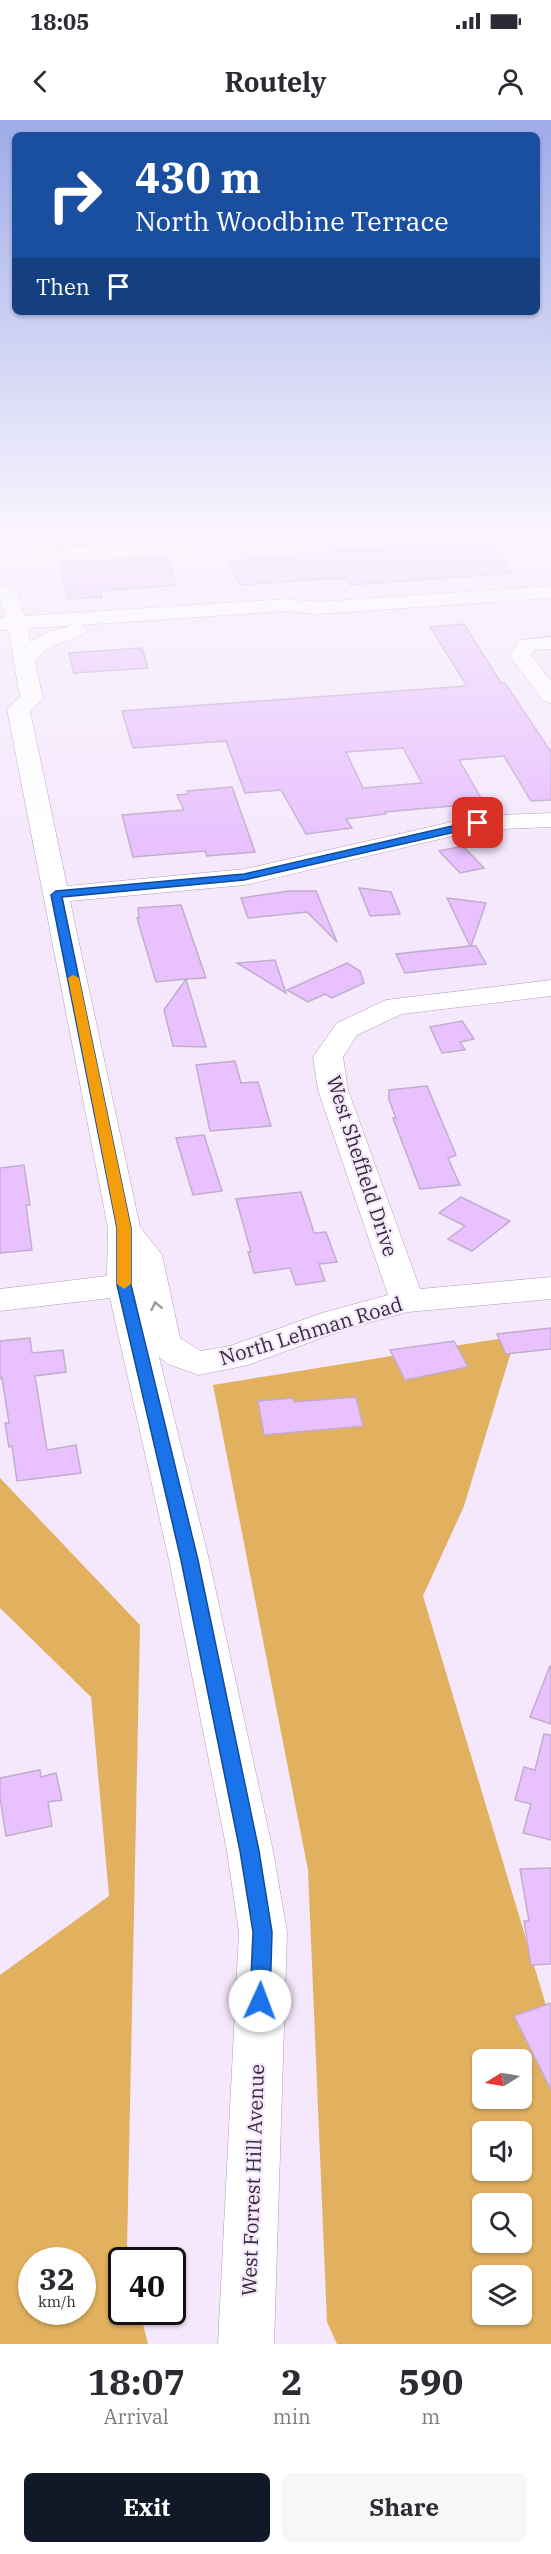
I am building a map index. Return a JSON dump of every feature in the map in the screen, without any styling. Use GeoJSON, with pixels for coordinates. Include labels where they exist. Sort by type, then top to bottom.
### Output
{"type":"FeatureCollection","features":[{"type":"Feature","properties":{"kind":"street","name":"West Forrest Hill Avenue"},"geometry":{"type":"LineString","coordinates":[[15,638],[24,660],[32,699],[9,703],[56,895],[124,1228],[124,1285],[189,1560],[250,1851],[263,1932],[246,2344]]}},
{"type":"Feature","properties":{"kind":"street"},"geometry":{"type":"LineString","coordinates":[[24,660],[33,647],[48,638]]}},
{"type":"Feature","properties":{"kind":"street"},"geometry":{"type":"LineString","coordinates":[[551,642],[528,644],[520,655],[551,696]]}},
{"type":"Feature","properties":{"kind":"street"},"geometry":{"type":"LineString","coordinates":[[56,895],[244,877],[478,823],[551,820]]}},
{"type":"Feature","properties":{"kind":"street","name":"West Sheffield Drive"},"geometry":{"type":"LineString","coordinates":[[407,1301],[333,1090],[328,1057],[347,1029],[396,1006],[551,988]]}},
{"type":"Feature","properties":{"kind":"street","name":"North Lehman Road"},"geometry":{"type":"LineString","coordinates":[[124,1228],[145,1255],[164,1343],[181,1356],[199,1363],[236,1357],[334,1321],[407,1301],[551,1288]]}},
{"type":"Feature","properties":{"kind":"street"},"geometry":{"type":"LineString","coordinates":[[0,1300],[124,1285]]}},
{"type":"Feature","properties":{"kind":"shaded area"},"geometry":{"type":"Polygon","coordinates":[[[516,1336],[464,1506],[423,1596],[551,2022],[551,2344],[337,2344],[327,2322],[308,1870],[213,1385],[516,1336]]]}},
{"type":"Feature","properties":{"kind":"shaded area"},"geometry":{"type":"Polygon","coordinates":[[[0,1478],[140,1625],[127,2247],[108,2247],[108,2325],[143,2325],[148,2344],[0,2344],[0,1975],[109,1896],[91,1697],[0,1608],[0,1478]]]}},
{"type":"Feature","properties":{"kind":"building"},"geometry":{"type":"Polygon","coordinates":[[[437,638],[473,638],[501,683],[505,683],[551,752],[551,800],[531,801],[504,756],[459,760],[484,803],[385,812],[386,814],[346,819],[352,828],[306,834],[281,790],[245,793],[226,741],[133,748],[122,711],[467,686],[437,638]],[[403,748],[346,752],[363,788],[422,783],[403,748]]]}},
{"type":"Feature","properties":{"kind":"building"},"geometry":{"type":"Polygon","coordinates":[[[142,648],[148,668],[74,673],[69,653],[142,648]]]}},
{"type":"Feature","properties":{"kind":"building"},"geometry":{"type":"Polygon","coordinates":[[[232,787],[255,852],[207,856],[205,851],[133,857],[122,815],[184,810],[177,795],[188,794],[187,791],[232,787]]]}},
{"type":"Feature","properties":{"kind":"building"},"geometry":{"type":"Polygon","coordinates":[[[463,846],[484,868],[460,873],[439,851],[463,846]]]}},
{"type":"Feature","properties":{"kind":"building"},"geometry":{"type":"Polygon","coordinates":[[[359,888],[391,892],[400,914],[370,916],[359,888]]]}},
{"type":"Feature","properties":{"kind":"building"},"geometry":{"type":"Polygon","coordinates":[[[289,891],[316,891],[337,942],[307,912],[248,918],[241,898],[289,891]]]}},
{"type":"Feature","properties":{"kind":"building"},"geometry":{"type":"Polygon","coordinates":[[[447,898],[486,903],[471,946],[476,946],[486,964],[405,973],[396,954],[470,946],[447,898]]]}},
{"type":"Feature","properties":{"kind":"building"},"geometry":{"type":"Polygon","coordinates":[[[181,905],[206,978],[156,982],[137,918],[139,918],[138,908],[181,905]]]}},
{"type":"Feature","properties":{"kind":"building"},"geometry":{"type":"Polygon","coordinates":[[[275,960],[286,993],[237,963],[275,960]]]}},
{"type":"Feature","properties":{"kind":"building"},"geometry":{"type":"Polygon","coordinates":[[[347,963],[360,971],[364,983],[332,998],[325,994],[308,1002],[287,990],[347,963]]]}},
{"type":"Feature","properties":{"kind":"building"},"geometry":{"type":"Polygon","coordinates":[[[186,979],[206,1047],[173,1046],[164,1010],[186,979]]]}},
{"type":"Feature","properties":{"kind":"building"},"geometry":{"type":"Polygon","coordinates":[[[462,1021],[474,1039],[460,1042],[465,1050],[442,1053],[430,1027],[462,1021]]]}},
{"type":"Feature","properties":{"kind":"building"},"geometry":{"type":"Polygon","coordinates":[[[235,1061],[241,1083],[258,1082],[271,1126],[210,1131],[196,1065],[235,1061]]]}},
{"type":"Feature","properties":{"kind":"building"},"geometry":{"type":"Polygon","coordinates":[[[427,1086],[456,1155],[448,1158],[460,1185],[420,1189],[393,1118],[396,1118],[389,1100],[389,1090],[427,1086]]]}},
{"type":"Feature","properties":{"kind":"building"},"geometry":{"type":"Polygon","coordinates":[[[204,1135],[222,1191],[193,1195],[176,1138],[204,1135]]]}},
{"type":"Feature","properties":{"kind":"building"},"geometry":{"type":"Polygon","coordinates":[[[24,1165],[30,1205],[26,1205],[32,1250],[0,1253],[0,1168],[24,1165]]]}},
{"type":"Feature","properties":{"kind":"building"},"geometry":{"type":"Polygon","coordinates":[[[301,1192],[314,1233],[326,1232],[337,1262],[319,1264],[325,1281],[296,1285],[290,1268],[254,1273],[248,1252],[251,1252],[236,1199],[301,1192]]]}},
{"type":"Feature","properties":{"kind":"building"},"geometry":{"type":"Polygon","coordinates":[[[461,1197],[510,1221],[472,1251],[448,1239],[465,1226],[439,1213],[461,1197]]]}},
{"type":"Feature","properties":{"kind":"building"},"geometry":{"type":"Polygon","coordinates":[[[551,1328],[551,1349],[506,1354],[497,1334],[551,1328]]]}},
{"type":"Feature","properties":{"kind":"building"},"geometry":{"type":"Polygon","coordinates":[[[30,1338],[32,1353],[63,1350],[66,1372],[35,1376],[47,1450],[76,1445],[81,1473],[17,1481],[12,1446],[9,1447],[5,1423],[9,1423],[2,1378],[0,1379],[0,1341],[30,1338]]]}},
{"type":"Feature","properties":{"kind":"building"},"geometry":{"type":"Polygon","coordinates":[[[454,1341],[468,1367],[405,1380],[390,1350],[454,1341]]]}},
{"type":"Feature","properties":{"kind":"building"},"geometry":{"type":"Polygon","coordinates":[[[356,1397],[363,1426],[264,1435],[258,1401],[293,1398],[294,1402],[356,1397]]]}},
{"type":"Feature","properties":{"kind":"building"},"geometry":{"type":"Polygon","coordinates":[[[551,1667],[551,1724],[530,1717],[551,1667]]]}},
{"type":"Feature","properties":{"kind":"building"},"geometry":{"type":"Polygon","coordinates":[[[544,1734],[551,1735],[551,1840],[523,1833],[531,1804],[515,1800],[524,1767],[535,1770],[544,1734]]]}},
{"type":"Feature","properties":{"kind":"building"},"geometry":{"type":"Polygon","coordinates":[[[40,1770],[41,1777],[56,1773],[62,1800],[48,1802],[52,1826],[6,1836],[0,1797],[0,1778],[40,1770]]]}},
{"type":"Feature","properties":{"kind":"building"},"geometry":{"type":"Polygon","coordinates":[[[551,1868],[551,1964],[531,1965],[524,1921],[529,1921],[520,1869],[551,1868]]]}},
{"type":"Feature","properties":{"kind":"building"},"geometry":{"type":"Polygon","coordinates":[[[551,2003],[551,2090],[532,2049],[514,2016],[551,2003]]]}},
{"type":"Feature","properties":{"kind":"slow traffic"},"geometry":{"type":"LineString","coordinates":[[73,978],[124,1228],[124,1284]]}},
{"type":"Feature","properties":{"kind":"route"},"geometry":{"type":"LineString","coordinates":[[260,2001],[263,1932],[250,1851],[189,1560],[124,1285],[124,1228],[56,895],[244,877],[296,867],[383,844],[478,823]]}}]}
